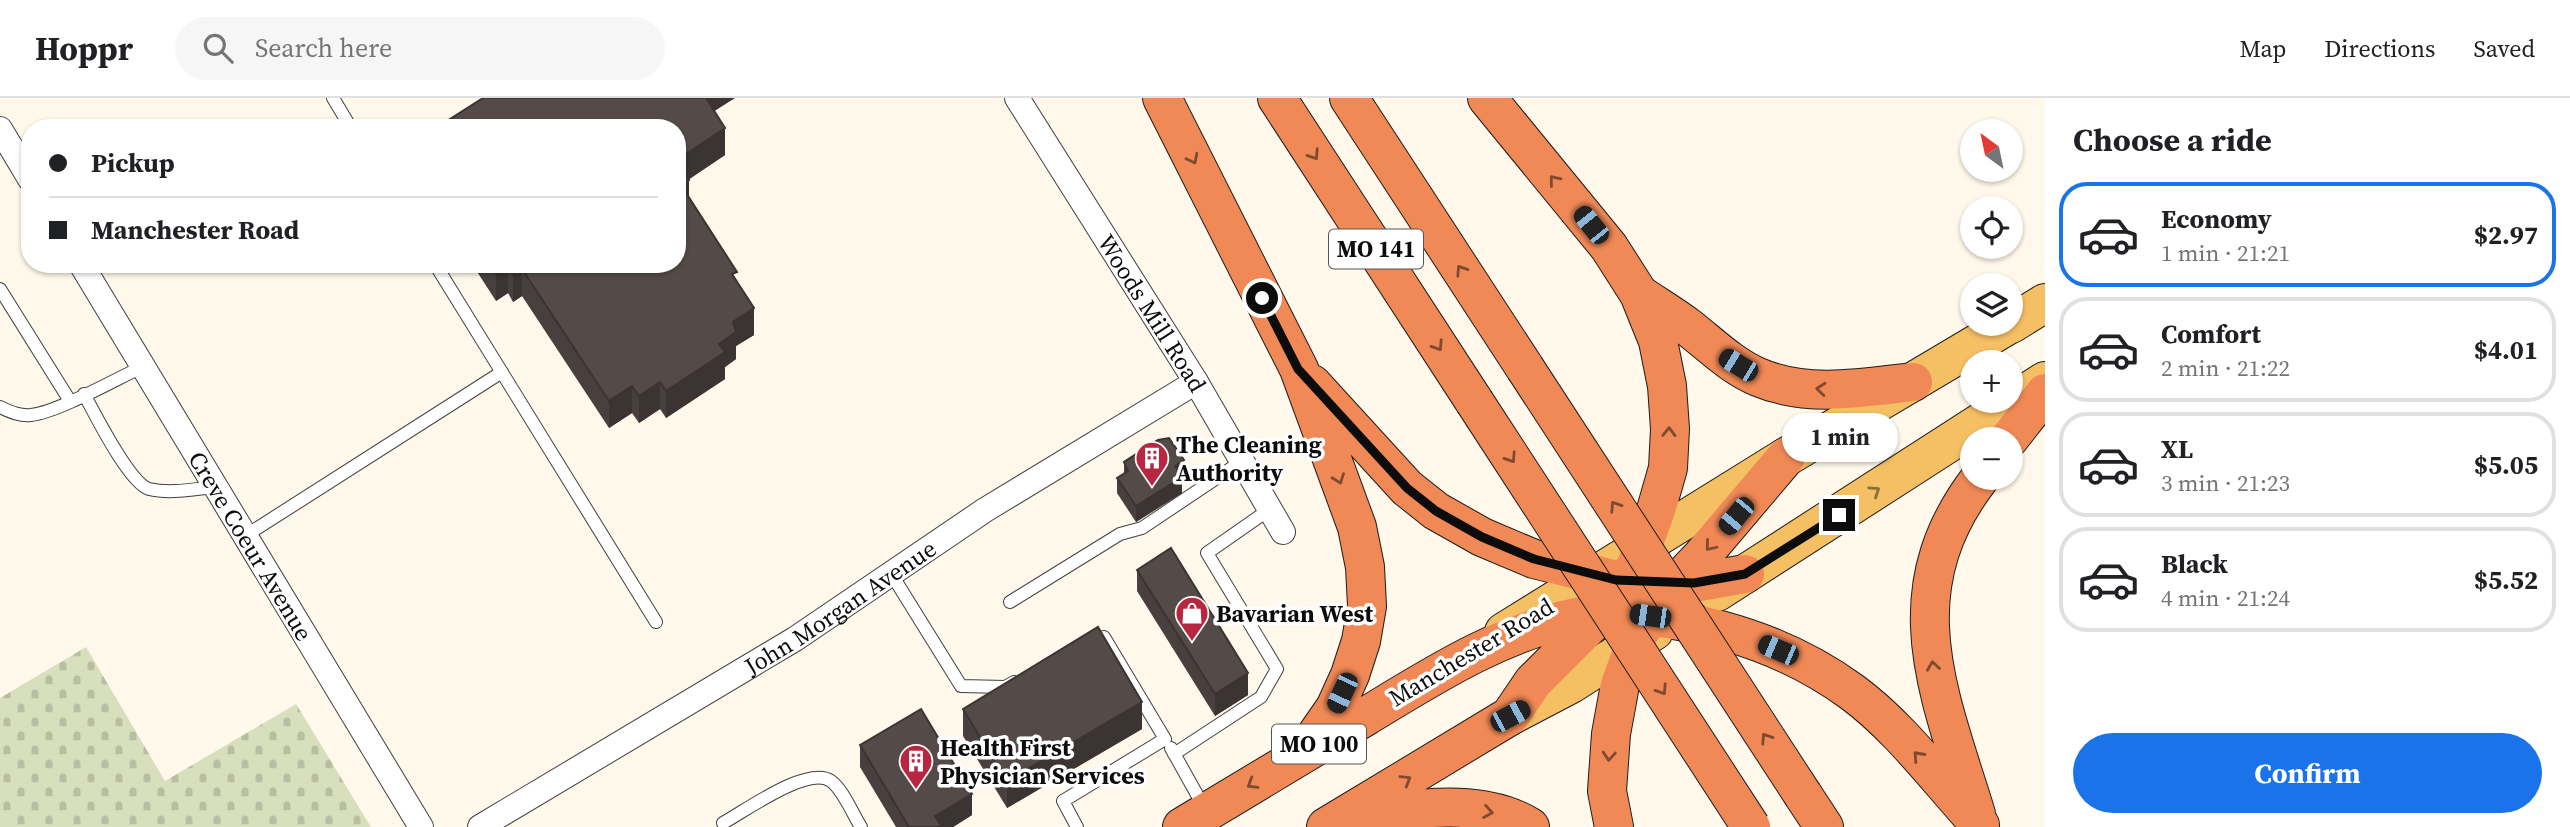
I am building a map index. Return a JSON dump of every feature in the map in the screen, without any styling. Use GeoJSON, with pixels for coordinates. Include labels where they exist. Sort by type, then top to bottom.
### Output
{"type":"FeatureCollection","features":[{"type":"Feature","properties":{"kind":"highway"},"geometry":{"type":"LineString","coordinates":[[1162,98],[1298,369],[1357,527],[1365,567],[1367,606],[1361,641],[1335,708],[1303,754]]}},
{"type":"Feature","properties":{"kind":"highway","name":"MO 141"},"geometry":{"type":"LineString","coordinates":[[1277,98],[1751,827]]}},
{"type":"Feature","properties":{"kind":"highway","name":"MO 141"},"geometry":{"type":"LineString","coordinates":[[1349,98],[1824,827]]}},
{"type":"Feature","properties":{"kind":"highway"},"geometry":{"type":"LineString","coordinates":[[1487,98],[1609,247],[1639,294],[1658,341],[1667,386],[1670,429],[1668,468],[1643,545]]}},
{"type":"Feature","properties":{"kind":"highway"},"geometry":{"type":"LineString","coordinates":[[1639,294],[1688,327],[1717,352],[1758,377],[1788,385],[1835,391],[1913,382]]}},
{"type":"Feature","properties":{"kind":"highway"},"geometry":{"type":"LineString","coordinates":[[1298,369],[1407,488],[1436,511],[1482,537],[1534,559],[1611,577],[1659,615]]}},
{"type":"Feature","properties":{"kind":"highway"},"geometry":{"type":"LineString","coordinates":[[2018,427],[2045,393]]}},
{"type":"Feature","properties":{"kind":"highway"},"geometry":{"type":"LineString","coordinates":[[1614,827],[1607,792],[1611,734],[1620,685],[1659,615],[1786,457]]}},
{"type":"Feature","properties":{"kind":"highway"},"geometry":{"type":"LineString","coordinates":[[1970,490],[1943,543],[1930,591],[1929,640],[1934,679],[1980,826]]}},
{"type":"Feature","properties":{"kind":"highway"},"geometry":{"type":"LineString","coordinates":[[1510,716],[1533,682],[1610,605],[1611,577]]}},
{"type":"Feature","properties":{"kind":"highway"},"geometry":{"type":"LineString","coordinates":[[1457,661],[1524,633],[1578,616],[1659,615],[1703,624],[1759,641],[1810,666],[1852,692],[1886,722],[1980,826]]}},
{"type":"Feature","properties":{"kind":"highway","name":"Manchester Road"},"geometry":{"type":"LineString","coordinates":[[1194,819],[1457,661]]}},
{"type":"Feature","properties":{"kind":"highway","name":"MO 100"},"geometry":{"type":"LineString","coordinates":[[1337,821],[1510,716]]}},
{"type":"Feature","properties":{"kind":"highway"},"geometry":{"type":"LineString","coordinates":[[1337,821],[1417,810],[1468,808],[1514,817],[1530,827]]}},
{"type":"Feature","properties":{"kind":"main road","name":"Manchester Road"},"geometry":{"type":"LineString","coordinates":[[2023,317],[2045,303]]}},
{"type":"Feature","properties":{"kind":"main road","name":"Manchester Road"},"geometry":{"type":"LineString","coordinates":[[1457,661],[1611,577],[1643,545],[1991,336]]}},
{"type":"Feature","properties":{"kind":"main road","name":"MO 100"},"geometry":{"type":"LineString","coordinates":[[1510,716],[1571,684],[1659,615],[1745,574],[2045,381]]}},
{"type":"Feature","properties":{"kind":"street","name":"Woods Mill Road"},"geometry":{"type":"LineString","coordinates":[[1017,98],[1196,382],[1283,532]]}},
{"type":"Feature","properties":{"kind":"street"},"geometry":{"type":"LineString","coordinates":[[1,134],[21,165]]}},
{"type":"Feature","properties":{"kind":"street","name":"Creve Coeur Avenue"},"geometry":{"type":"LineString","coordinates":[[86,273],[421,827]]}},
{"type":"Feature","properties":{"kind":"street","name":"John Morgan Avenue"},"geometry":{"type":"LineString","coordinates":[[480,827],[795,639],[985,510],[1196,382]]}},
{"type":"Feature","properties":{"kind":"lane"},"geometry":{"type":"LineString","coordinates":[[333,98],[346,119]]}},
{"type":"Feature","properties":{"kind":"lane"},"geometry":{"type":"LineString","coordinates":[[441,273],[656,622]]}},
{"type":"Feature","properties":{"kind":"lane"},"geometry":{"type":"LineString","coordinates":[[0,289],[70,401]]}},
{"type":"Feature","properties":{"kind":"lane"},"geometry":{"type":"LineString","coordinates":[[0,407],[16,414],[33,415],[142,367]]}},
{"type":"Feature","properties":{"kind":"lane"},"geometry":{"type":"LineString","coordinates":[[245,536],[502,372]]}},
{"type":"Feature","properties":{"kind":"lane"},"geometry":{"type":"LineString","coordinates":[[84,394],[133,478],[146,488],[167,491],[215,488]]}},
{"type":"Feature","properties":{"kind":"lane"},"geometry":{"type":"LineString","coordinates":[[1010,602],[1120,534],[1142,528],[1242,461]]}},
{"type":"Feature","properties":{"kind":"lane"},"geometry":{"type":"LineString","coordinates":[[1174,754],[1261,697],[1278,669],[1207,553],[1270,509]]}},
{"type":"Feature","properties":{"kind":"lane"},"geometry":{"type":"LineString","coordinates":[[892,575],[961,686],[1005,687],[1029,673]]}},
{"type":"Feature","properties":{"kind":"lane"},"geometry":{"type":"LineString","coordinates":[[1088,637],[1099,629],[1174,754],[1194,819]]}},
{"type":"Feature","properties":{"kind":"lane"},"geometry":{"type":"LineString","coordinates":[[1077,827],[1063,801],[1165,739]]}},
{"type":"Feature","properties":{"kind":"lane"},"geometry":{"type":"LineString","coordinates":[[723,823],[802,779],[821,776],[832,782],[840,792],[861,827]]}},
{"type":"Feature","properties":{"kind":"green space"},"geometry":{"type":"Polygon","coordinates":[[[86,647],[165,781],[296,704],[371,827],[0,827],[0,698],[86,647]]]}},
{"type":"Feature","properties":{"kind":"building"},"geometry":{"type":"Polygon","coordinates":[[[483,98],[706,98],[725,128],[686,154],[686,119],[450,119],[483,98]]]}},
{"type":"Feature","properties":{"kind":"building"},"geometry":{"type":"Polygon","coordinates":[[[686,193],[737,272],[732,274],[754,308],[733,322],[736,332],[719,344],[725,352],[666,391],[660,382],[639,396],[632,386],[609,401],[525,273],[686,273],[686,193]]]}},
{"type":"Feature","properties":{"kind":"building","name":"The Cleaning Authority"},"geometry":{"type":"Polygon","coordinates":[[[1169,438],[1184,460],[1175,466],[1182,477],[1136,506],[1117,478],[1128,471],[1124,462],[1158,440],[1169,438]]]}},
{"type":"Feature","properties":{"kind":"building","name":"Bavarian West"},"geometry":{"type":"Polygon","coordinates":[[[1171,548],[1248,673],[1215,694],[1137,570],[1171,548]]]}},
{"type":"Feature","properties":{"kind":"building"},"geometry":{"type":"Polygon","coordinates":[[[1098,627],[1142,702],[1007,781],[963,709],[1098,627]]]}},
{"type":"Feature","properties":{"kind":"building","name":"Health First Physician Services"},"geometry":{"type":"Polygon","coordinates":[[[921,709],[972,794],[935,816],[942,827],[909,827],[860,745],[921,709]]]}},
{"type":"Feature","properties":{"kind":"place","name":"The Cleaning Authority"},"geometry":{"type":"Point","coordinates":[1152,488]}},
{"type":"Feature","properties":{"kind":"place","name":"Bavarian West"},"geometry":{"type":"Point","coordinates":[1192,643]}},
{"type":"Feature","properties":{"kind":"place","name":"Health First Physician Services"},"geometry":{"type":"Point","coordinates":[916,791]}},
{"type":"Feature","properties":{"kind":"route"},"geometry":{"type":"LineString","coordinates":[[1262,298],[1298,369],[1407,488],[1436,511],[1482,537],[1534,559],[1616,580],[1694,583],[1745,574],[1839,515]]}}]}
